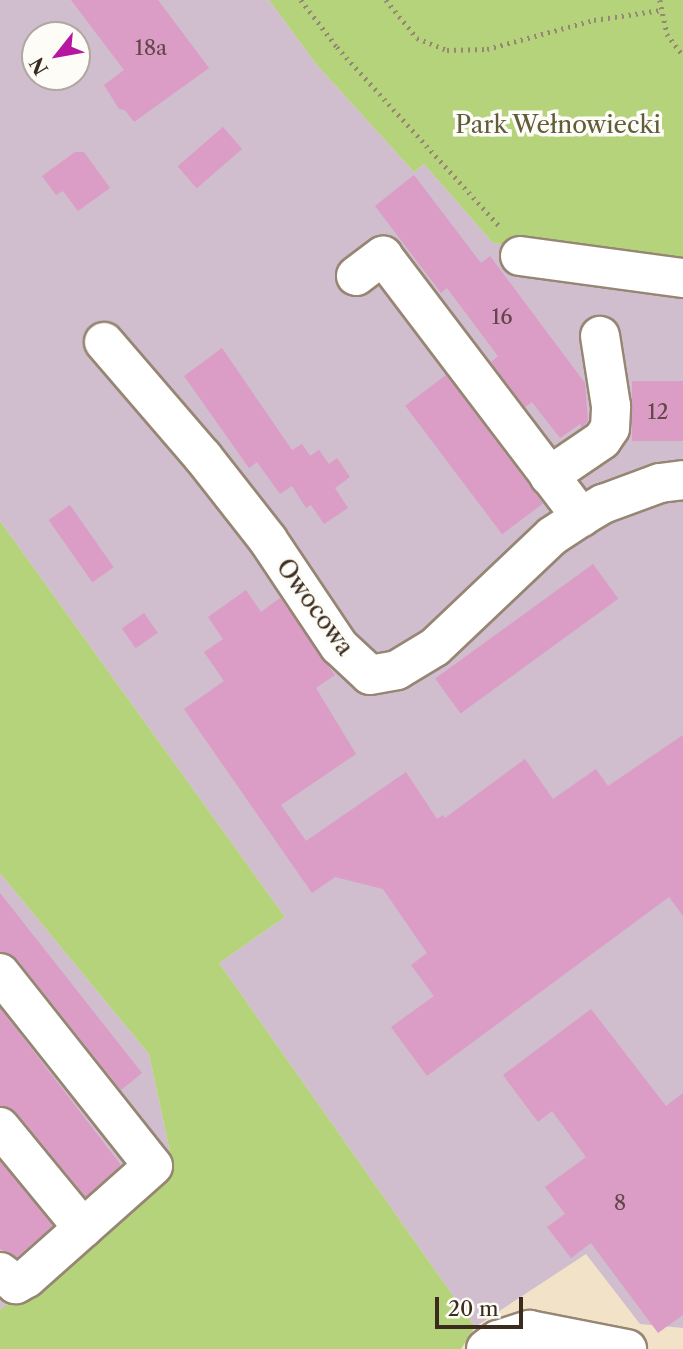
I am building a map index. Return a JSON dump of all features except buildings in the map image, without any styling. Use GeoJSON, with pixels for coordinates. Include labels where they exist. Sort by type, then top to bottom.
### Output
{"type":"FeatureCollection","features":[{"type":"Feature","properties":{"kind":"street"},"geometry":{"type":"LineString","coordinates":[[356,276],[383,256],[580,517]]}},
{"type":"Feature","properties":{"kind":"street"},"geometry":{"type":"LineString","coordinates":[[527,257],[683,278]]}},
{"type":"Feature","properties":{"kind":"street"},"geometry":{"type":"LineString","coordinates":[[549,475],[602,440],[610,428],[611,406],[600,336]]}},
{"type":"Feature","properties":{"kind":"street","name":"Owocowa"},"geometry":{"type":"LineString","coordinates":[[104,342],[251,519],[339,646],[370,675],[397,670],[435,647],[552,536],[580,517],[603,504],[660,483],[683,480]]}},
{"type":"Feature","properties":{"kind":"street"},"geometry":{"type":"LineString","coordinates":[[0,973],[153,1166],[27,1278],[16,1284],[0,1272]]}},
{"type":"Feature","properties":{"kind":"street"},"geometry":{"type":"LineString","coordinates":[[0,1127],[83,1228]]}},
{"type":"Feature","properties":{"kind":"street"},"geometry":{"type":"LineString","coordinates":[[486,1349],[498,1340],[529,1331],[627,1349]]}},
{"type":"Feature","properties":{"kind":"path"},"geometry":{"type":"LineString","coordinates":[[301,0],[337,47],[527,257]]}},
{"type":"Feature","properties":{"kind":"path"},"geometry":{"type":"LineString","coordinates":[[386,0],[417,38],[447,50],[487,49],[594,20],[661,10]]}},
{"type":"Feature","properties":{"kind":"path"},"geometry":{"type":"LineString","coordinates":[[660,0],[667,34],[683,55]]}},
{"type":"Feature","properties":{"kind":"shaded area"},"geometry":{"type":"Polygon","coordinates":[[[0,0],[269,0],[317,65],[414,172],[424,164],[493,243],[683,268],[683,1328],[640,1324],[586,1254],[475,1327],[219,963],[285,917],[0,521],[0,0]]]}},
{"type":"Feature","properties":{"kind":"shaded area"},"geometry":{"type":"Polygon","coordinates":[[[0,873],[149,1054],[172,1161],[0,1310],[0,873]]]}},
{"type":"Feature","properties":{"kind":"green space","name":"Park Wełnowiecki"},"geometry":{"type":"Polygon","coordinates":[[[269,0],[683,0],[683,268],[493,243],[424,164],[414,172],[317,65],[269,0]]]}},
{"type":"Feature","properties":{"kind":"green space"},"geometry":{"type":"Polygon","coordinates":[[[0,521],[285,917],[219,963],[475,1327],[461,1349],[0,1349],[0,1310],[172,1161],[149,1054],[0,873],[0,521]]]}}]}
